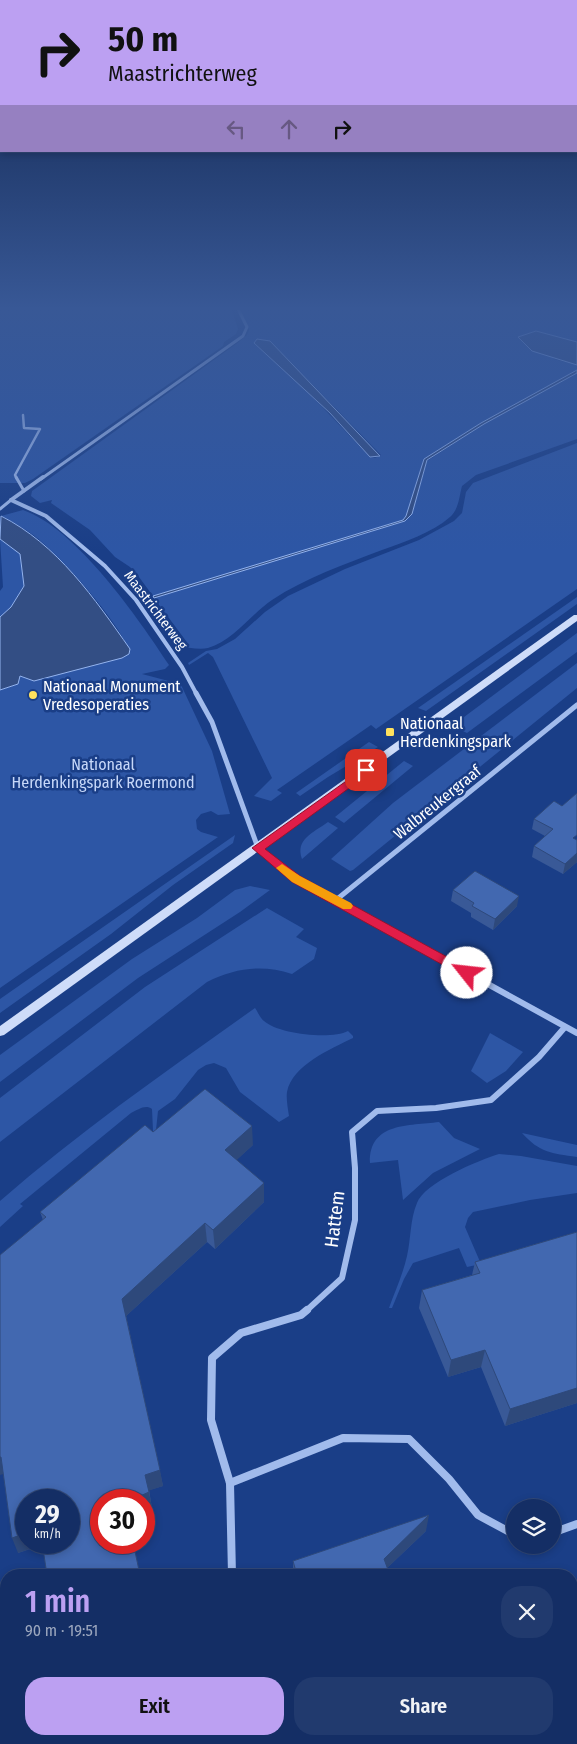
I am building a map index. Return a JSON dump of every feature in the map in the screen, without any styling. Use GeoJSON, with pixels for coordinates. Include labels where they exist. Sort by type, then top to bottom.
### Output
{"type":"FeatureCollection","features":[{"type":"Feature","properties":{"kind":"main road"},"geometry":{"type":"LineString","coordinates":[[0,1032],[577,617]]}},
{"type":"Feature","properties":{"kind":"street"},"geometry":{"type":"LineString","coordinates":[[11,500],[169,388]]}},
{"type":"Feature","properties":{"kind":"street","name":"Maastrichterweg"},"geometry":{"type":"LineString","coordinates":[[11,500],[46,516],[105,566],[136,600],[182,667],[212,722],[258,848]]}},
{"type":"Feature","properties":{"kind":"street","name":"Walbreukergraaf"},"geometry":{"type":"LineString","coordinates":[[336,900],[577,705]]}},
{"type":"Feature","properties":{"kind":"street"},"geometry":{"type":"LineString","coordinates":[[258,848],[296,879],[577,1033]]}},
{"type":"Feature","properties":{"kind":"street","name":"Hattem"},"geometry":{"type":"LineString","coordinates":[[232,1569],[230,1483],[211,1420],[212,1358],[241,1333],[300,1315],[342,1278],[355,1220],[355,1168],[352,1132],[377,1110],[436,1108],[490,1100],[539,1057],[565,1028]]}},
{"type":"Feature","properties":{"kind":"street"},"geometry":{"type":"LineString","coordinates":[[230,1483],[343,1438],[409,1439],[449,1479],[478,1515],[506,1530]]}},
{"type":"Feature","properties":{"kind":"street"},"geometry":{"type":"LineString","coordinates":[[561,1530],[577,1524]]}},
{"type":"Feature","properties":{"kind":"lane"},"geometry":{"type":"LineString","coordinates":[[23,415],[24,428],[40,429],[15,475],[24,491]]}},
{"type":"Feature","properties":{"kind":"lane"},"geometry":{"type":"LineString","coordinates":[[0,509],[11,500]]}},
{"type":"Feature","properties":{"kind":"green space"},"geometry":{"type":"Polygon","coordinates":[[[0,388],[162,388],[33,479],[25,483],[0,483],[0,388]]]}},
{"type":"Feature","properties":{"kind":"green space"},"geometry":{"type":"Polygon","coordinates":[[[174,388],[304,388],[370,457],[375,458],[381,455],[316,388],[544,388],[481,423],[424,459],[406,517],[403,520],[153,596],[130,567],[115,557],[90,530],[51,503],[52,500],[40,503],[31,496],[32,491],[174,388]]]}},
{"type":"Feature","properties":{"kind":"green space"},"geometry":{"type":"Polygon","coordinates":[[[549,388],[577,388],[577,439],[476,475],[462,486],[455,510],[443,523],[418,536],[312,578],[285,592],[264,606],[226,640],[217,645],[201,649],[178,647],[176,645],[189,645],[154,598],[405,521],[412,514],[427,461],[484,424],[549,388]]]}},
{"type":"Feature","properties":{"kind":"green space"},"geometry":{"type":"Polygon","coordinates":[[[577,443],[577,589],[376,729],[371,725],[277,790],[282,793],[271,801],[254,796],[272,778],[213,657],[208,653],[189,665],[188,663],[206,651],[217,649],[235,639],[265,612],[288,596],[345,569],[419,540],[454,521],[462,513],[466,492],[473,483],[577,443]]]}},
{"type":"Feature","properties":{"kind":"green space","name":"Nationaal Herdenkingspark Roermond"},"geometry":{"type":"Polygon","coordinates":[[[23,510],[43,520],[64,535],[85,555],[124,600],[169,665],[165,669],[142,674],[180,684],[182,687],[212,751],[230,814],[218,815],[211,811],[201,814],[196,820],[197,829],[218,837],[0,988],[0,690],[18,684],[20,676],[34,681],[130,651],[102,607],[62,561],[33,535],[1,516],[23,510]]]}},
{"type":"Feature","properties":{"kind":"green space"},"geometry":{"type":"Polygon","coordinates":[[[0,539],[20,554],[24,585],[11,607],[0,617],[0,591],[3,587],[0,539]]]}},
{"type":"Feature","properties":{"kind":"green space"},"geometry":{"type":"Polygon","coordinates":[[[577,597],[577,604],[426,711],[418,708],[577,597]]]}},
{"type":"Feature","properties":{"kind":"green space"},"geometry":{"type":"Polygon","coordinates":[[[577,633],[577,652],[467,733],[452,726],[577,633]]]}},
{"type":"Feature","properties":{"kind":"green space"},"geometry":{"type":"Polygon","coordinates":[[[577,663],[577,688],[353,870],[350,871],[331,859],[393,803],[577,663]]]}},
{"type":"Feature","properties":{"kind":"green space"},"geometry":{"type":"Polygon","coordinates":[[[369,742],[378,747],[300,796],[296,793],[369,742]]]}},
{"type":"Feature","properties":{"kind":"green space"},"geometry":{"type":"Polygon","coordinates":[[[404,761],[413,766],[344,823],[335,817],[404,761]]]}},
{"type":"Feature","properties":{"kind":"green space"},"geometry":{"type":"Polygon","coordinates":[[[328,822],[338,828],[302,859],[300,852],[303,841],[311,833],[328,822]]]}},
{"type":"Feature","properties":{"kind":"green space"},"geometry":{"type":"Polygon","coordinates":[[[235,835],[233,843],[173,885],[111,934],[0,1013],[0,999],[235,835]]]}},
{"type":"Feature","properties":{"kind":"green space"},"geometry":{"type":"Polygon","coordinates":[[[250,886],[270,890],[240,912],[138,978],[0,1082],[0,1055],[132,959],[197,918],[235,890],[250,886]]]}},
{"type":"Feature","properties":{"kind":"green space"},"geometry":{"type":"Polygon","coordinates":[[[267,908],[304,929],[296,937],[317,948],[314,959],[292,974],[259,968],[228,973],[207,982],[0,1142],[0,1098],[145,987],[267,908]]]}},
{"type":"Feature","properties":{"kind":"green space"},"geometry":{"type":"Polygon","coordinates":[[[255,1008],[264,1021],[271,1026],[281,1029],[318,1035],[340,1034],[348,1031],[353,1036],[353,1038],[314,1059],[296,1074],[290,1082],[287,1092],[289,1116],[279,1122],[240,1092],[226,1068],[214,1063],[206,1065],[198,1070],[175,1099],[158,1111],[156,1130],[150,1134],[153,1131],[152,1109],[144,1107],[131,1113],[20,1204],[23,1206],[0,1227],[0,1201],[30,1175],[157,1078],[255,1008]]]}},
{"type":"Feature","properties":{"kind":"green space"},"geometry":{"type":"Polygon","coordinates":[[[490,1033],[523,1052],[506,1071],[487,1083],[471,1071],[490,1033]]]}},
{"type":"Feature","properties":{"kind":"green space"},"geometry":{"type":"Polygon","coordinates":[[[439,1122],[454,1138],[480,1149],[433,1173],[403,1200],[398,1160],[370,1163],[371,1150],[376,1140],[383,1133],[404,1126],[439,1122]]]}},
{"type":"Feature","properties":{"kind":"green space"},"geometry":{"type":"Polygon","coordinates":[[[522,1133],[577,1145],[577,1157],[546,1151],[528,1140],[522,1133]]]}},
{"type":"Feature","properties":{"kind":"green space"},"geometry":{"type":"Polygon","coordinates":[[[499,1154],[577,1166],[577,1193],[530,1200],[473,1212],[468,1218],[465,1227],[481,1264],[467,1267],[459,1248],[413,1263],[392,1308],[389,1308],[405,1263],[413,1216],[422,1195],[453,1173],[499,1154]]]}},
{"type":"Feature","properties":{"kind":"shaded area"},"geometry":{"type":"Polygon","coordinates":[[[303,388],[315,388],[380,456],[370,457],[330,413],[303,388]]]}},
{"type":"Feature","properties":{"kind":"shaded area"},"geometry":{"type":"Polygon","coordinates":[[[544,388],[549,388],[484,424],[427,460],[412,514],[405,521],[154,598],[153,596],[403,520],[406,516],[424,459],[481,423],[544,388]]]}},
{"type":"Feature","properties":{"kind":"shaded area"},"geometry":{"type":"Polygon","coordinates":[[[1,516],[40,542],[73,574],[89,592],[130,649],[129,654],[122,658],[34,681],[20,676],[18,684],[0,690],[0,617],[11,607],[24,586],[20,554],[0,539],[1,516]]]}},
{"type":"Feature","properties":{"kind":"building"},"geometry":{"type":"Polygon","coordinates":[[[577,793],[577,835],[573,838],[577,840],[577,853],[565,864],[534,846],[553,829],[534,819],[554,801],[562,806],[577,793]]]}},
{"type":"Feature","properties":{"kind":"building"},"geometry":{"type":"Polygon","coordinates":[[[475,871],[519,896],[495,919],[472,906],[474,903],[453,890],[475,871]]]}},
{"type":"Feature","properties":{"kind":"building"},"geometry":{"type":"Polygon","coordinates":[[[205,1089],[252,1126],[225,1150],[264,1183],[213,1230],[205,1223],[122,1299],[160,1470],[145,1475],[148,1489],[90,1489],[90,1554],[136,1554],[139,1569],[46,1569],[44,1554],[80,1554],[80,1489],[15,1489],[15,1537],[12,1538],[0,1457],[0,1255],[46,1217],[40,1212],[145,1125],[153,1132],[205,1089]]]}},
{"type":"Feature","properties":{"kind":"building"},"geometry":{"type":"Polygon","coordinates":[[[577,1232],[577,1388],[510,1409],[485,1350],[451,1360],[422,1290],[480,1273],[475,1262],[577,1232]]]}},
{"type":"Feature","properties":{"kind":"building"},"geometry":{"type":"Polygon","coordinates":[[[429,1515],[384,1559],[388,1569],[295,1569],[293,1561],[429,1515]]]}},
{"type":"Feature","properties":{"kind":"slow traffic"},"geometry":{"type":"LineString","coordinates":[[282,868],[296,879],[347,906]]}},
{"type":"Feature","properties":{"kind":"place","name":"Nationaal Monument Vredesoperaties"},"geometry":{"type":"Point","coordinates":[33,695]}},
{"type":"Feature","properties":{"kind":"place","name":"Nationaal Herdenkingspark"},"geometry":{"type":"Point","coordinates":[390,732]}},
{"type":"Feature","properties":{"kind":"route"},"geometry":{"type":"LineString","coordinates":[[366,770],[258,848],[296,879],[467,973]]}}]}
